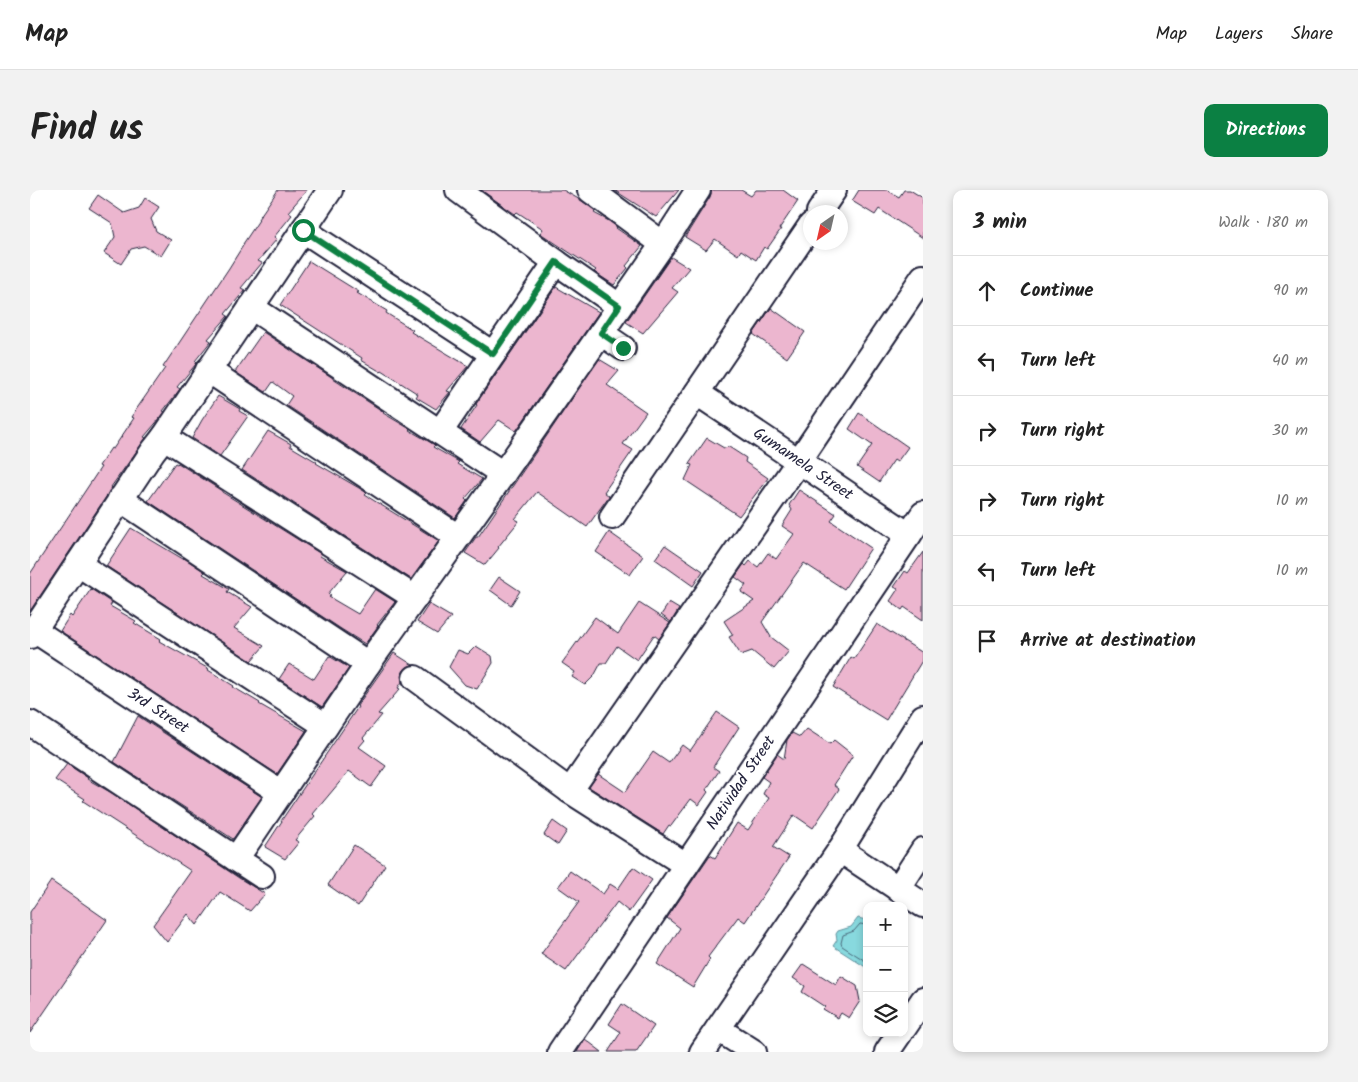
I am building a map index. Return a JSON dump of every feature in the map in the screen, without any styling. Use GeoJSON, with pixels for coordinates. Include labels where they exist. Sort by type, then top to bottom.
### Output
{"type":"FeatureCollection","features":[{"type":"Feature","properties":{"kind":"street"},"geometry":{"type":"LineString","coordinates":[[32,633],[120,499],[164,437],[330,190]]}},
{"type":"Feature","properties":{"kind":"street"},"geometry":{"type":"LineString","coordinates":[[458,190],[619,306]]}},
{"type":"Feature","properties":{"kind":"street"},"geometry":{"type":"LineString","coordinates":[[590,190],[663,244]]}},
{"type":"Feature","properties":{"kind":"street"},"geometry":{"type":"LineString","coordinates":[[236,859],[368,664],[503,474],[663,244],[698,190]]}},
{"type":"Feature","properties":{"kind":"street"},"geometry":{"type":"LineString","coordinates":[[824,205],[834,190]]}},
{"type":"Feature","properties":{"kind":"street"},"geometry":{"type":"LineString","coordinates":[[303,230],[493,354]]}},
{"type":"Feature","properties":{"kind":"street"},"geometry":{"type":"LineString","coordinates":[[612,517],[803,235]]}},
{"type":"Feature","properties":{"kind":"street"},"geometry":{"type":"LineString","coordinates":[[440,432],[556,262]]}},
{"type":"Feature","properties":{"kind":"street"},"geometry":{"type":"LineString","coordinates":[[570,791],[799,461],[923,277]]}},
{"type":"Feature","properties":{"kind":"street"},"geometry":{"type":"LineString","coordinates":[[251,306],[503,474]]}},
{"type":"Feature","properties":{"kind":"street"},"geometry":{"type":"LineString","coordinates":[[601,333],[623,348]]}},
{"type":"Feature","properties":{"kind":"street"},"geometry":{"type":"LineString","coordinates":[[208,370],[458,538]]}},
{"type":"Feature","properties":{"kind":"street","name":"Gumamela Street"},"geometry":{"type":"LineString","coordinates":[[697,392],[909,536]]}},
{"type":"Feature","properties":{"kind":"street"},"geometry":{"type":"LineString","coordinates":[[164,437],[415,598]]}},
{"type":"Feature","properties":{"kind":"street"},"geometry":{"type":"LineString","coordinates":[[120,499],[368,664]]}},
{"type":"Feature","properties":{"kind":"street","name":"Natividad Street"},"geometry":{"type":"LineString","coordinates":[[560,1052],[923,514]]}},
{"type":"Feature","properties":{"kind":"street"},"geometry":{"type":"LineString","coordinates":[[78,564],[326,726]]}},
{"type":"Feature","properties":{"kind":"street","name":"3rd Street"},"geometry":{"type":"LineString","coordinates":[[32,633],[281,792]]}},
{"type":"Feature","properties":{"kind":"street"},"geometry":{"type":"LineString","coordinates":[[415,678],[570,791],[686,865]]}},
{"type":"Feature","properties":{"kind":"street"},"geometry":{"type":"LineString","coordinates":[[702,1052],[840,850],[923,718]]}},
{"type":"Feature","properties":{"kind":"street"},"geometry":{"type":"LineString","coordinates":[[30,723],[262,876]]}},
{"type":"Feature","properties":{"kind":"street"},"geometry":{"type":"LineString","coordinates":[[840,850],[923,905]]}},
{"type":"Feature","properties":{"kind":"street"},"geometry":{"type":"LineString","coordinates":[[898,889],[923,850]]}},
{"type":"Feature","properties":{"kind":"street"},"geometry":{"type":"LineString","coordinates":[[908,1022],[923,1000]]}},
{"type":"Feature","properties":{"kind":"street"},"geometry":{"type":"LineString","coordinates":[[718,1029],[754,1052]]}},
{"type":"Feature","properties":{"kind":"street"},"geometry":{"type":"LineString","coordinates":[[888,1052],[897,1037]]}},
{"type":"Feature","properties":{"kind":"water"},"geometry":{"type":"Polygon","coordinates":[[[858,918],[863,919],[863,965],[833,946],[837,940],[836,934],[838,931],[851,927],[858,918]]]}},
{"type":"Feature","properties":{"kind":"building"},"geometry":{"type":"Polygon","coordinates":[[[278,190],[307,190],[288,212],[292,215],[274,237],[277,239],[258,261],[262,263],[241,288],[245,290],[225,314],[228,316],[208,339],[211,341],[195,361],[197,362],[196,364],[177,387],[180,389],[163,411],[165,412],[144,437],[146,438],[111,487],[30,611],[30,574],[101,467],[99,466],[111,448],[113,449],[134,418],[131,417],[165,368],[163,367],[278,190]]]}},
{"type":"Feature","properties":{"kind":"building"},"geometry":{"type":"Polygon","coordinates":[[[481,190],[563,190],[582,201],[596,211],[594,213],[609,221],[642,246],[614,285],[594,272],[596,270],[540,233],[543,229],[517,212],[515,214],[481,190]]]}},
{"type":"Feature","properties":{"kind":"building"},"geometry":{"type":"Polygon","coordinates":[[[614,190],[679,190],[656,217],[614,190]]]}},
{"type":"Feature","properties":{"kind":"building"},"geometry":{"type":"Polygon","coordinates":[[[712,190],[741,190],[751,196],[756,190],[783,190],[798,201],[767,249],[764,247],[756,260],[741,250],[738,255],[715,239],[706,250],[685,237],[710,197],[712,190]]]}},
{"type":"Feature","properties":{"kind":"building"},"geometry":{"type":"Polygon","coordinates":[[[859,190],[887,190],[899,197],[904,190],[910,190],[923,198],[923,238],[879,209],[875,215],[852,201],[859,190]]]}},
{"type":"Feature","properties":{"kind":"building"},"geometry":{"type":"Polygon","coordinates":[[[98,195],[124,213],[139,208],[145,198],[159,207],[151,219],[156,231],[171,240],[161,256],[144,246],[131,249],[121,264],[104,253],[115,237],[112,223],[89,208],[98,195]]]}},
{"type":"Feature","properties":{"kind":"building"},"geometry":{"type":"Polygon","coordinates":[[[671,257],[689,268],[672,288],[678,292],[643,333],[626,322],[671,257]]]}},
{"type":"Feature","properties":{"kind":"building"},"geometry":{"type":"Polygon","coordinates":[[[309,261],[387,311],[386,313],[413,330],[411,332],[468,366],[447,391],[450,392],[436,409],[416,397],[418,394],[361,360],[362,358],[280,305],[309,261]]]}},
{"type":"Feature","properties":{"kind":"building"},"geometry":{"type":"Polygon","coordinates":[[[556,287],[599,312],[516,431],[499,420],[480,442],[461,429],[556,287]]]}},
{"type":"Feature","properties":{"kind":"building"},"geometry":{"type":"Polygon","coordinates":[[[771,308],[805,332],[787,358],[753,334],[771,308]]]}},
{"type":"Feature","properties":{"kind":"building"},"geometry":{"type":"Polygon","coordinates":[[[263,332],[383,413],[435,445],[433,447],[459,462],[457,464],[482,479],[465,499],[467,501],[455,518],[286,405],[292,396],[273,382],[266,392],[235,372],[263,332]]]}},
{"type":"Feature","properties":{"kind":"building"},"geometry":{"type":"Polygon","coordinates":[[[599,359],[619,371],[607,385],[646,412],[623,444],[633,450],[604,492],[609,496],[587,527],[537,492],[515,519],[519,521],[485,565],[465,553],[476,537],[478,537],[599,359]]]}},
{"type":"Feature","properties":{"kind":"building"},"geometry":{"type":"Polygon","coordinates":[[[218,396],[248,416],[220,456],[192,438],[218,396]]]}},
{"type":"Feature","properties":{"kind":"building"},"geometry":{"type":"Polygon","coordinates":[[[859,413],[908,447],[897,462],[894,460],[879,482],[857,467],[872,445],[849,429],[859,413]]]}},
{"type":"Feature","properties":{"kind":"building"},"geometry":{"type":"Polygon","coordinates":[[[268,431],[291,444],[290,446],[367,493],[365,495],[439,541],[411,579],[242,470],[268,431]]]}},
{"type":"Feature","properties":{"kind":"building"},"geometry":{"type":"Polygon","coordinates":[[[707,438],[724,448],[729,447],[746,458],[745,462],[768,478],[739,516],[685,480],[692,465],[689,464],[707,438]]]}},
{"type":"Feature","properties":{"kind":"building"},"geometry":{"type":"Polygon","coordinates":[[[175,463],[178,463],[321,554],[320,556],[347,571],[328,594],[331,596],[329,597],[358,614],[375,589],[394,601],[365,644],[148,501],[175,463]]]}},
{"type":"Feature","properties":{"kind":"building"},"geometry":{"type":"Polygon","coordinates":[[[799,490],[836,514],[831,521],[871,548],[844,589],[804,563],[762,622],[771,637],[789,651],[774,669],[752,651],[741,655],[729,637],[733,635],[724,621],[754,601],[741,592],[746,585],[735,577],[744,564],[746,566],[750,561],[758,567],[768,553],[776,559],[794,534],[782,526],[792,510],[789,505],[799,490]]]}},
{"type":"Feature","properties":{"kind":"building"},"geometry":{"type":"Polygon","coordinates":[[[131,528],[184,558],[205,572],[203,574],[229,589],[227,592],[252,607],[234,628],[264,646],[251,661],[106,566],[131,528]]]}},
{"type":"Feature","properties":{"kind":"building"},"geometry":{"type":"Polygon","coordinates":[[[609,532],[643,556],[630,575],[596,552],[609,532]]]}},
{"type":"Feature","properties":{"kind":"building"},"geometry":{"type":"Polygon","coordinates":[[[665,545],[703,571],[693,586],[655,559],[665,545]]]}},
{"type":"Feature","properties":{"kind":"building"},"geometry":{"type":"Polygon","coordinates":[[[923,552],[923,620],[904,607],[902,610],[890,601],[898,589],[894,587],[905,571],[908,573],[923,552]]]}},
{"type":"Feature","properties":{"kind":"building"},"geometry":{"type":"Polygon","coordinates":[[[499,577],[520,591],[511,605],[490,590],[499,577]]]}},
{"type":"Feature","properties":{"kind":"building"},"geometry":{"type":"Polygon","coordinates":[[[91,589],[112,603],[110,606],[136,621],[134,623],[161,639],[159,641],[209,669],[259,704],[306,731],[277,774],[60,631],[91,589]]]}},
{"type":"Feature","properties":{"kind":"building"},"geometry":{"type":"Polygon","coordinates":[[[639,603],[670,623],[659,639],[654,635],[637,660],[617,646],[606,663],[601,663],[594,676],[585,685],[572,677],[575,672],[562,663],[595,617],[618,634],[639,603]]]}},
{"type":"Feature","properties":{"kind":"building"},"geometry":{"type":"Polygon","coordinates":[[[669,603],[679,609],[671,622],[661,615],[669,603]]]}},
{"type":"Feature","properties":{"kind":"building"},"geometry":{"type":"Polygon","coordinates":[[[429,604],[451,617],[437,634],[417,622],[429,604]]]}},
{"type":"Feature","properties":{"kind":"building"},"geometry":{"type":"Polygon","coordinates":[[[877,624],[923,653],[923,659],[886,720],[833,687],[851,657],[854,659],[877,624]]]}},
{"type":"Feature","properties":{"kind":"building"},"geometry":{"type":"Polygon","coordinates":[[[476,646],[492,656],[493,663],[477,689],[465,685],[449,667],[458,650],[468,654],[476,646]]]}},
{"type":"Feature","properties":{"kind":"building"},"geometry":{"type":"Polygon","coordinates":[[[394,653],[413,665],[404,670],[401,676],[402,682],[398,688],[400,689],[378,714],[382,715],[363,738],[365,740],[359,747],[386,766],[371,787],[349,771],[313,814],[315,816],[295,840],[299,842],[285,859],[265,847],[394,653]]]}},
{"type":"Feature","properties":{"kind":"building"},"geometry":{"type":"Polygon","coordinates":[[[329,656],[349,668],[322,707],[279,679],[289,664],[314,679],[329,656]]]}},
{"type":"Feature","properties":{"kind":"building"},"geometry":{"type":"Polygon","coordinates":[[[717,712],[739,727],[713,767],[719,771],[706,790],[708,792],[699,805],[691,799],[663,834],[589,787],[598,774],[625,792],[653,752],[669,763],[682,745],[690,751],[717,712]]]}},
{"type":"Feature","properties":{"kind":"building"},"geometry":{"type":"Polygon","coordinates":[[[138,716],[262,797],[233,839],[114,762],[138,716]]]}},
{"type":"Feature","properties":{"kind":"building"},"geometry":{"type":"Polygon","coordinates":[[[807,729],[830,744],[834,740],[853,755],[834,785],[839,789],[813,828],[794,815],[773,847],[789,857],[745,922],[738,917],[708,957],[710,959],[693,987],[657,964],[680,928],[667,918],[710,855],[715,858],[737,823],[748,830],[769,798],[763,794],[769,782],[762,777],[777,754],[784,759],[787,740],[792,733],[800,737],[807,729]]]}},
{"type":"Feature","properties":{"kind":"building"},"geometry":{"type":"Polygon","coordinates":[[[67,764],[87,779],[112,793],[265,894],[250,911],[220,892],[197,925],[188,914],[167,942],[153,925],[191,871],[83,801],[85,799],[55,780],[67,764]]]}},
{"type":"Feature","properties":{"kind":"building"},"geometry":{"type":"Polygon","coordinates":[[[553,821],[567,831],[558,845],[544,835],[553,821]]]}},
{"type":"Feature","properties":{"kind":"building"},"geometry":{"type":"Polygon","coordinates":[[[354,845],[385,865],[358,906],[328,885],[354,845]]]}},
{"type":"Feature","properties":{"kind":"building"},"geometry":{"type":"Polygon","coordinates":[[[633,867],[652,880],[629,912],[617,902],[566,971],[541,954],[579,902],[558,887],[570,871],[603,894],[610,884],[618,889],[633,867]]]}},
{"type":"Feature","properties":{"kind":"building"},"geometry":{"type":"Polygon","coordinates":[[[51,881],[107,920],[30,1033],[30,912],[51,881]]]}},
{"type":"Feature","properties":{"kind":"building"},"geometry":{"type":"Polygon","coordinates":[[[803,964],[836,985],[841,976],[857,986],[860,1001],[849,1018],[841,1013],[838,1018],[802,992],[805,986],[793,978],[803,964]]]}},
{"type":"Feature","properties":{"kind":"building"},"geometry":{"type":"Polygon","coordinates":[[[622,1004],[654,1026],[636,1052],[608,1052],[621,1032],[609,1024],[622,1004]]]}},
{"type":"Feature","properties":{"kind":"building"},"geometry":{"type":"Polygon","coordinates":[[[585,1039],[602,1052],[577,1052],[585,1039]]]}},
{"type":"Feature","properties":{"kind":"route"},"geometry":{"type":"LineString","coordinates":[[303,230],[493,354],[556,262],[619,306],[601,333],[623,348]]}}]}
